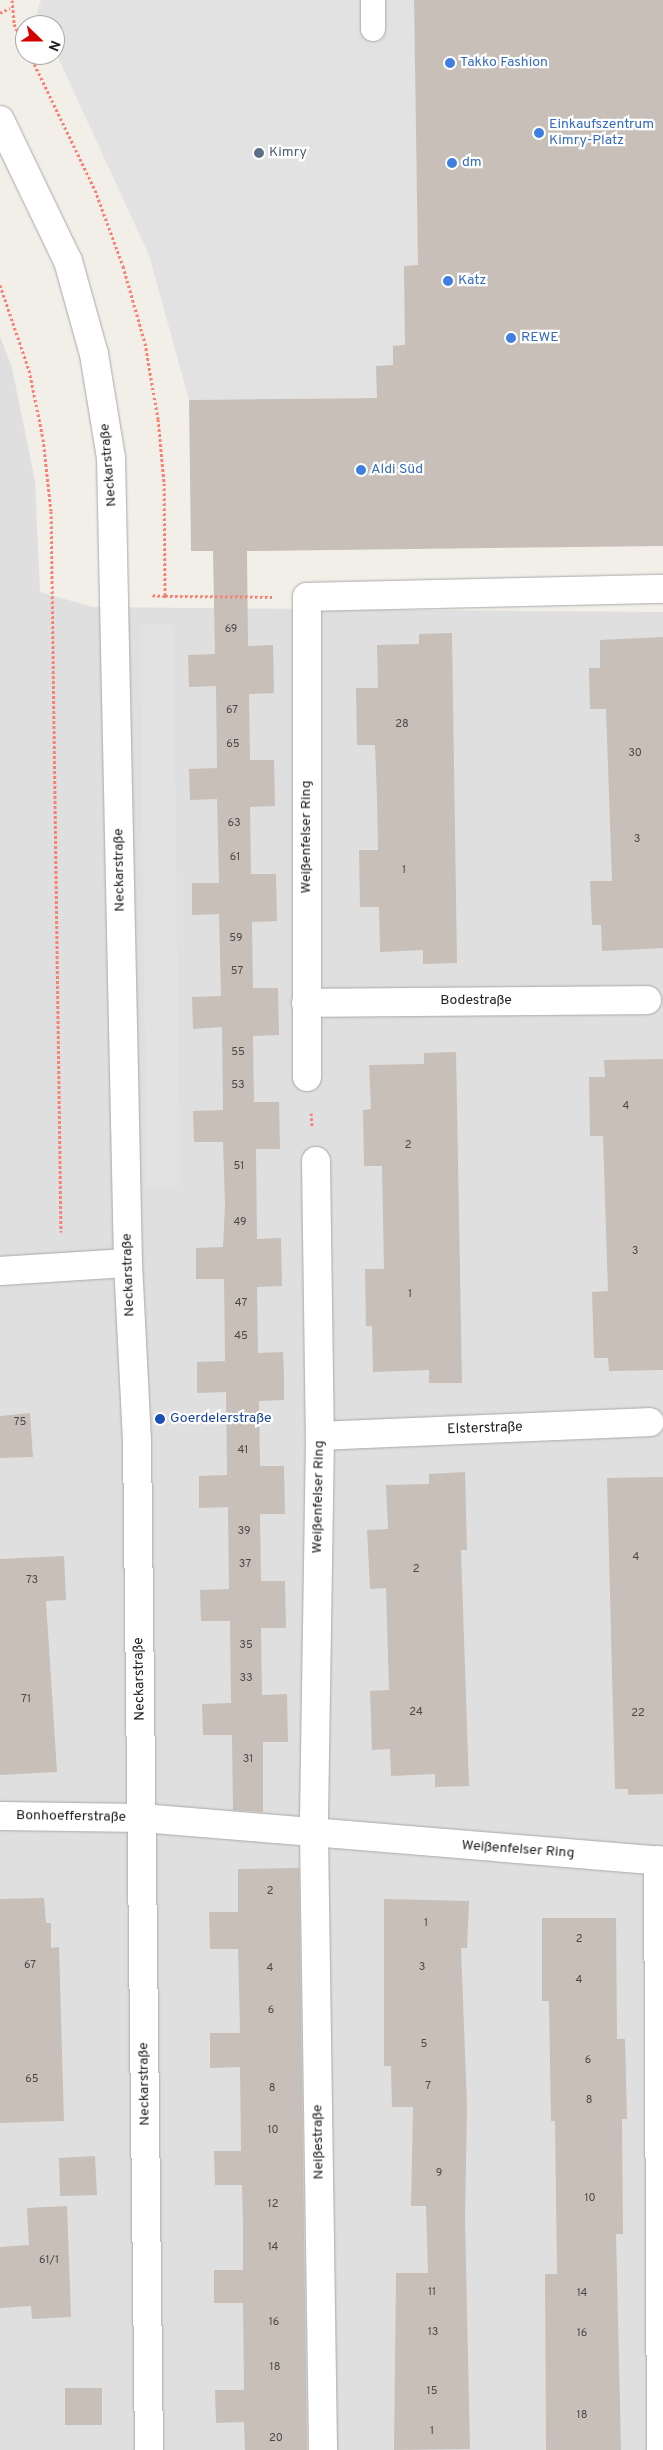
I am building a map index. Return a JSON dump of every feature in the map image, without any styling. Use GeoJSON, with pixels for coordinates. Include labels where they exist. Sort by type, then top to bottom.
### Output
{"type":"FeatureCollection","features":[{"type":"Feature","properties":{"kind":"street","name":"Neckarstraße"},"geometry":{"type":"LineString","coordinates":[[0,120],[68,261],[94,354],[111,458],[128,1263],[137,1440],[149,2450]]}},
{"type":"Feature","properties":{"kind":"street"},"geometry":{"type":"LineString","coordinates":[[308,597],[663,589]]}},
{"type":"Feature","properties":{"kind":"street","name":"Weißenfelser Ring"},"geometry":{"type":"LineString","coordinates":[[307,1077],[308,597]]}},
{"type":"Feature","properties":{"kind":"street","name":"Bodestraße"},"geometry":{"type":"LineString","coordinates":[[306,1002],[647,1000]]}},
{"type":"Feature","properties":{"kind":"street","name":"Weißenfelser Ring"},"geometry":{"type":"LineString","coordinates":[[314,1834],[320,1436],[316,1161]]}},
{"type":"Feature","properties":{"kind":"street"},"geometry":{"type":"LineString","coordinates":[[0,1271],[128,1263]]}},
{"type":"Feature","properties":{"kind":"street","name":"Elsterstraße"},"geometry":{"type":"LineString","coordinates":[[320,1436],[650,1422]]}},
{"type":"Feature","properties":{"kind":"street","name":"Bonhoefferstraße"},"geometry":{"type":"LineString","coordinates":[[0,1816],[142,1818]]}},
{"type":"Feature","properties":{"kind":"street","name":"Weißenfelser Ring"},"geometry":{"type":"LineString","coordinates":[[142,1818],[314,1834],[661,1861]]}},
{"type":"Feature","properties":{"kind":"street","name":"Neißestraße"},"geometry":{"type":"LineString","coordinates":[[314,1834],[323,2450]]}},
{"type":"Feature","properties":{"kind":"street"},"geometry":{"type":"LineString","coordinates":[[661,1861],[661,2450]]}},
{"type":"Feature","properties":{"kind":"lane"},"geometry":{"type":"LineString","coordinates":[[373,0],[373,29]]}},
{"type":"Feature","properties":{"kind":"path"},"geometry":{"type":"LineString","coordinates":[[12,0],[10,8],[15,26]]}},
{"type":"Feature","properties":{"kind":"path"},"geometry":{"type":"LineString","coordinates":[[0,13],[10,8]]}},
{"type":"Feature","properties":{"kind":"path"},"geometry":{"type":"LineString","coordinates":[[0,285],[29,370],[43,439],[50,511],[62,1267]]}},
{"type":"Feature","properties":{"kind":"path"},"geometry":{"type":"LineString","coordinates":[[165,596],[308,597]]}},
{"type":"Feature","properties":{"kind":"path"},"geometry":{"type":"LineString","coordinates":[[307,1077],[316,1161]]}},
{"type":"Feature","properties":{"kind":"shaded area","name":"Kimry"},"geometry":{"type":"Polygon","coordinates":[[[41,0],[414,0],[420,345],[377,398],[189,400],[149,255],[61,65],[65,65],[65,15],[38,15],[41,0]]]}},
{"type":"Feature","properties":{"kind":"shaded area"},"geometry":{"type":"Polygon","coordinates":[[[0,336],[12,368],[35,481],[40,592],[93,607],[663,612],[663,2450],[0,2450],[0,336]]]}},
{"type":"Feature","properties":{"kind":"shaded area"},"geometry":{"type":"Polygon","coordinates":[[[140,625],[173,625],[180,1187],[147,1187],[140,625]]]}},
{"type":"Feature","properties":{"kind":"building"},"geometry":{"type":"Polygon","coordinates":[[[414,0],[663,0],[663,546],[247,551],[248,646],[273,645],[274,693],[249,694],[250,760],[274,760],[275,806],[250,807],[251,874],[276,874],[277,921],[252,922],[253,988],[278,988],[279,1035],[253,1036],[254,1102],[279,1102],[280,1149],[256,1149],[257,1239],[281,1238],[282,1286],[257,1287],[258,1353],[283,1352],[284,1377],[284,1400],[259,1401],[260,1466],[284,1466],[285,1514],[260,1514],[261,1581],[285,1581],[286,1628],[261,1628],[262,1695],[287,1694],[288,1742],[263,1742],[263,1812],[233,1810],[232,1735],[203,1735],[202,1704],[231,1703],[230,1621],[201,1621],[200,1590],[229,1589],[228,1507],[199,1508],[199,1476],[227,1475],[226,1392],[197,1393],[197,1362],[225,1361],[224,1279],[196,1279],[196,1248],[223,1247],[225,1205],[223,1142],[194,1142],[193,1111],[223,1110],[222,1027],[193,1029],[192,997],[221,996],[219,914],[192,915],[192,883],[219,883],[217,799],[190,800],[189,769],[217,768],[216,686],[189,687],[188,655],[215,654],[213,551],[191,551],[189,400],[377,398],[376,366],[393,365],[393,346],[405,345],[404,266],[418,265],[414,0]]]}},
{"type":"Feature","properties":{"kind":"building"},"geometry":{"type":"Polygon","coordinates":[[[452,633],[457,963],[423,964],[423,950],[380,952],[379,907],[360,907],[359,850],[378,850],[375,745],[357,745],[356,688],[378,688],[377,645],[419,644],[419,634],[452,633]]]}},
{"type":"Feature","properties":{"kind":"building"},"geometry":{"type":"Polygon","coordinates":[[[663,637],[663,948],[602,951],[601,925],[592,925],[590,881],[612,881],[606,709],[590,709],[589,668],[600,668],[600,640],[663,637]]]}},
{"type":"Feature","properties":{"kind":"building"},"geometry":{"type":"Polygon","coordinates":[[[456,1052],[462,1383],[429,1383],[429,1370],[373,1372],[372,1326],[366,1326],[365,1269],[384,1269],[382,1166],[364,1166],[363,1110],[371,1109],[369,1065],[424,1064],[424,1053],[456,1052]]]}},
{"type":"Feature","properties":{"kind":"building"},"geometry":{"type":"Polygon","coordinates":[[[663,1059],[663,1370],[609,1371],[608,1358],[594,1358],[592,1292],[608,1291],[603,1136],[590,1136],[589,1077],[605,1077],[604,1060],[663,1059]]]}},
{"type":"Feature","properties":{"kind":"building"},"geometry":{"type":"Polygon","coordinates":[[[30,1413],[33,1457],[0,1458],[0,1416],[30,1413]]]}},
{"type":"Feature","properties":{"kind":"building"},"geometry":{"type":"Polygon","coordinates":[[[465,1472],[467,1550],[461,1550],[469,1786],[435,1787],[435,1774],[391,1776],[390,1749],[372,1750],[370,1691],[389,1690],[386,1588],[370,1589],[367,1530],[388,1529],[386,1485],[429,1484],[429,1474],[465,1472]]]}},
{"type":"Feature","properties":{"kind":"building"},"geometry":{"type":"Polygon","coordinates":[[[663,1477],[663,1794],[628,1795],[628,1789],[615,1789],[607,1478],[663,1477]]]}},
{"type":"Feature","properties":{"kind":"building"},"geometry":{"type":"Polygon","coordinates":[[[64,1556],[66,1600],[46,1601],[57,1772],[0,1775],[0,1559],[64,1556]]]}},
{"type":"Feature","properties":{"kind":"building"},"geometry":{"type":"Polygon","coordinates":[[[299,1868],[307,2450],[245,2450],[244,2422],[216,2423],[215,2390],[244,2390],[243,2303],[214,2303],[214,2270],[243,2270],[243,2224],[242,2185],[215,2185],[214,2151],[241,2151],[240,2067],[210,2068],[210,2033],[240,2033],[238,1949],[210,1949],[209,1912],[238,1912],[238,1869],[299,1868]]]}},
{"type":"Feature","properties":{"kind":"building"},"geometry":{"type":"Polygon","coordinates":[[[44,1898],[46,1923],[51,1923],[51,1948],[59,1947],[64,2121],[0,2123],[0,1899],[44,1898]]]}},
{"type":"Feature","properties":{"kind":"building"},"geometry":{"type":"Polygon","coordinates":[[[384,1899],[469,1901],[467,1948],[461,1948],[467,2105],[465,2219],[470,2449],[394,2450],[396,2273],[428,2273],[426,2206],[411,2206],[413,2107],[392,2107],[391,2066],[384,2066],[384,1899]]]}},
{"type":"Feature","properties":{"kind":"building"},"geometry":{"type":"Polygon","coordinates":[[[542,1918],[616,1918],[617,2039],[625,2039],[627,2119],[622,2119],[623,2234],[616,2234],[621,2450],[546,2450],[545,2274],[557,2274],[555,2121],[551,2121],[549,2001],[542,2001],[542,1918]]]}},
{"type":"Feature","properties":{"kind":"building"},"geometry":{"type":"Polygon","coordinates":[[[95,2156],[97,2195],[60,2196],[59,2158],[95,2156]]]}},
{"type":"Feature","properties":{"kind":"building"},"geometry":{"type":"Polygon","coordinates":[[[67,2206],[71,2317],[32,2319],[31,2306],[0,2308],[0,2247],[29,2245],[27,2208],[67,2206]]]}},
{"type":"Feature","properties":{"kind":"building"},"geometry":{"type":"Polygon","coordinates":[[[65,2388],[102,2388],[102,2425],[65,2425],[65,2388]]]}},
{"type":"Feature","properties":{"kind":"place","name":"Takko Fashion"},"geometry":{"type":"Point","coordinates":[450,63]}},
{"type":"Feature","properties":{"kind":"place","name":"Einkaufszentrum Kimry-Platz"},"geometry":{"type":"Point","coordinates":[539,133]}},
{"type":"Feature","properties":{"kind":"place","name":"Kimry"},"geometry":{"type":"Point","coordinates":[259,153]}},
{"type":"Feature","properties":{"kind":"place","name":"dm"},"geometry":{"type":"Point","coordinates":[452,163]}},
{"type":"Feature","properties":{"kind":"place","name":"Katz"},"geometry":{"type":"Point","coordinates":[448,281]}},
{"type":"Feature","properties":{"kind":"place","name":"REWE"},"geometry":{"type":"Point","coordinates":[511,338]}},
{"type":"Feature","properties":{"kind":"place","name":"Aldi Süd"},"geometry":{"type":"Point","coordinates":[361,470]}},
{"type":"Feature","properties":{"kind":"place","name":"Goerdelerstraße"},"geometry":{"type":"Point","coordinates":[160,1419]}}]}
